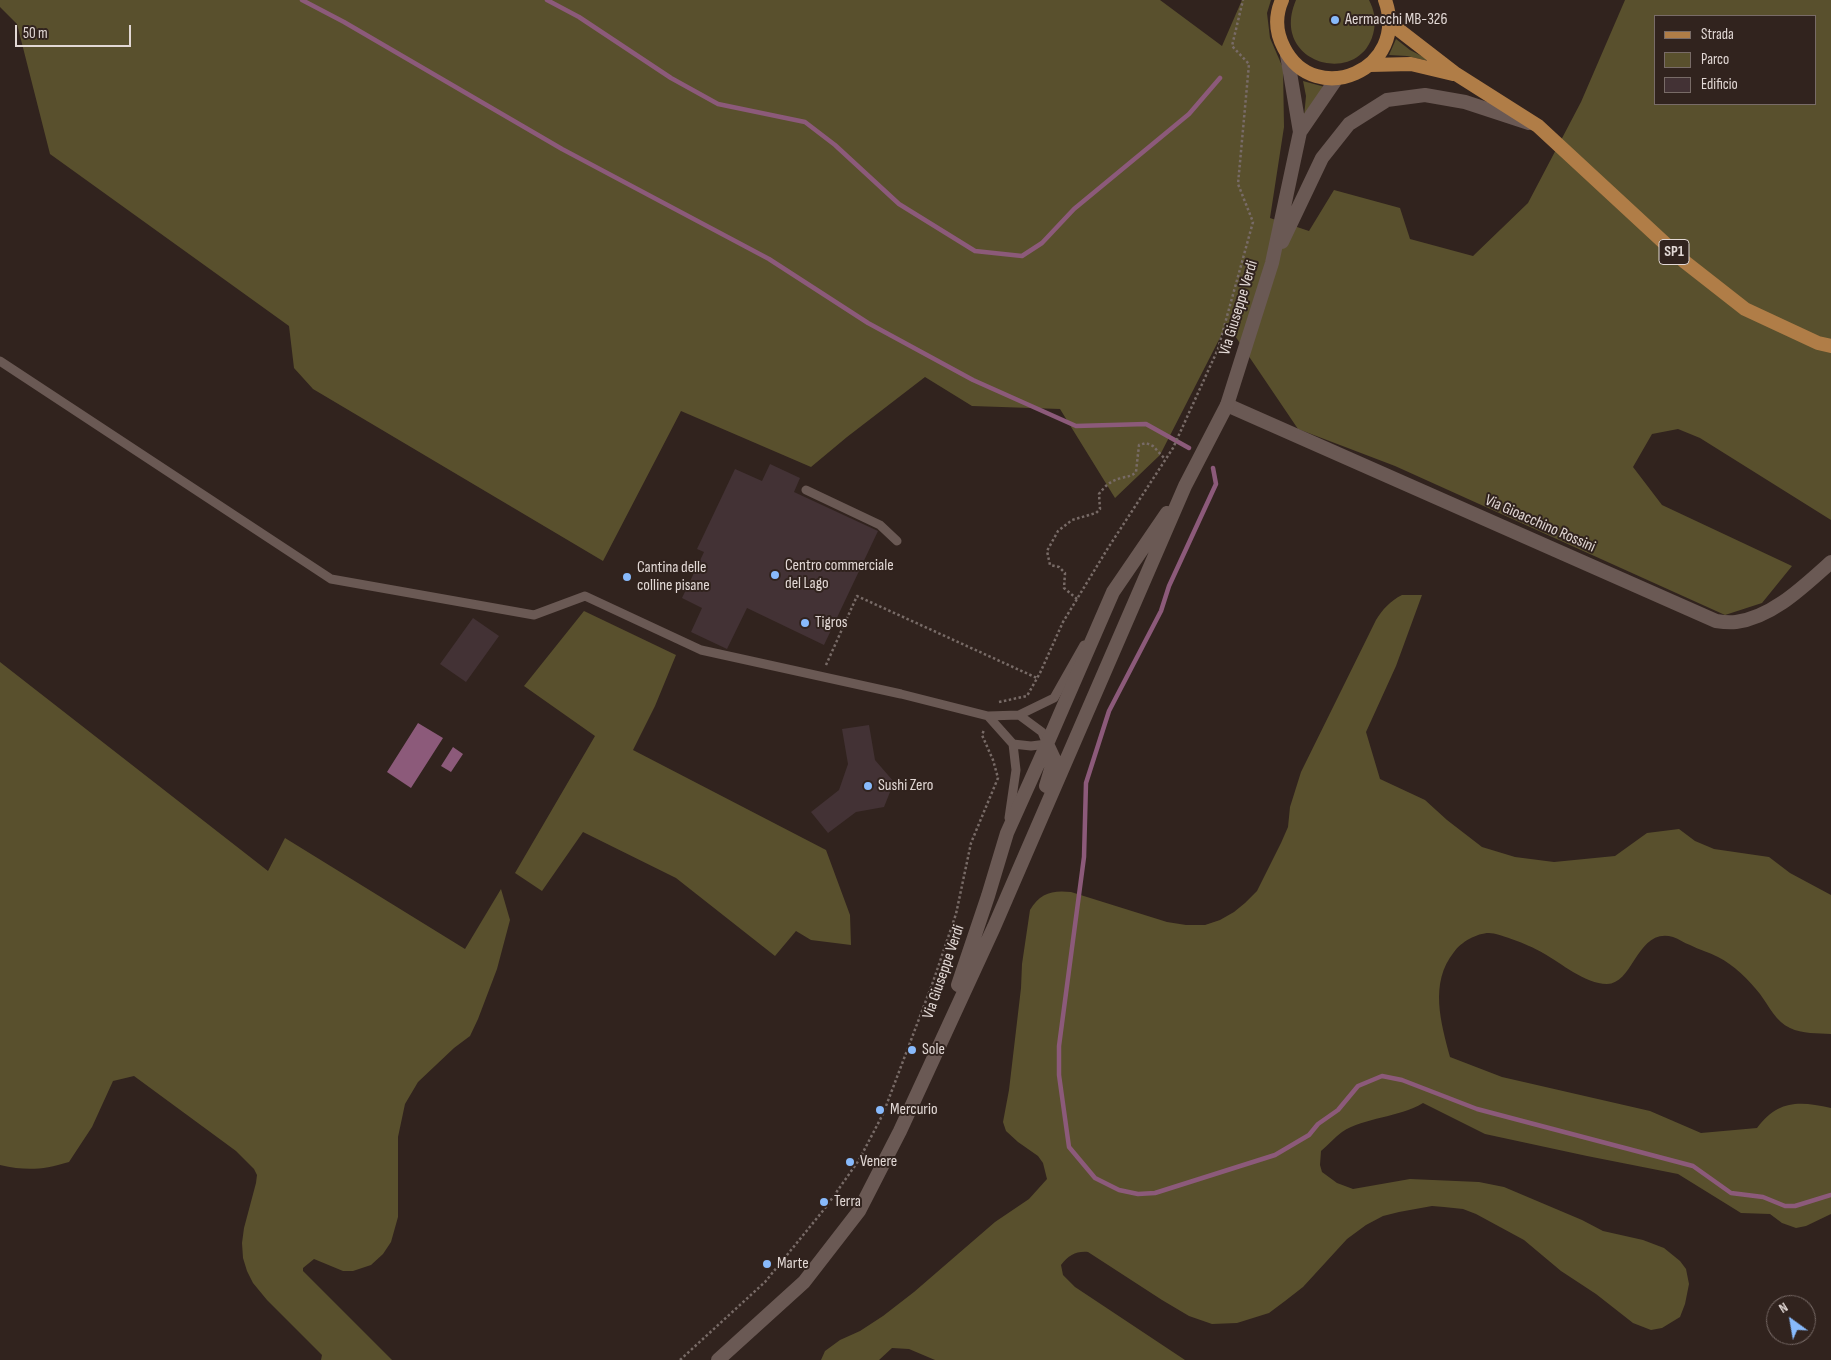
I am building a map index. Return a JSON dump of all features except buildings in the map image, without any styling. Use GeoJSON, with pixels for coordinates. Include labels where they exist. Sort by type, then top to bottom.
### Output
{"type":"FeatureCollection","features":[{"type":"Feature","properties":{"kind":"main road"},"geometry":{"type":"LineString","coordinates":[[1282,0],[1278,9],[1277,25],[1280,41],[1287,55]]}},
{"type":"Feature","properties":{"kind":"main road","name":"SP1"},"geometry":{"type":"LineString","coordinates":[[1287,55],[1301,68],[1318,76],[1337,78],[1355,74],[1370,65],[1381,53],[1388,38],[1390,22],[1385,0]]}},
{"type":"Feature","properties":{"kind":"main road","name":"SP1"},"geometry":{"type":"LineString","coordinates":[[1390,22],[1456,74],[1538,126],[1685,262],[1745,309],[1818,343],[1831,346]]}},
{"type":"Feature","properties":{"kind":"main road","name":"Via Giuseppe Verdi"},"geometry":{"type":"LineString","coordinates":[[935,1055],[994,928],[1185,486],[1227,405],[1272,263],[1300,132],[1287,55]]}},
{"type":"Feature","properties":{"kind":"main road","name":"SP1"},"geometry":{"type":"LineString","coordinates":[[1370,65],[1410,64],[1456,74]]}},
{"type":"Feature","properties":{"kind":"main road","name":"Via Giuseppe Verdi"},"geometry":{"type":"LineString","coordinates":[[1300,132],[1337,78]]}},
{"type":"Feature","properties":{"kind":"main road"},"geometry":{"type":"LineString","coordinates":[[1272,263],[1322,158],[1349,124],[1386,100],[1425,95],[1465,102],[1538,126]]}},
{"type":"Feature","properties":{"kind":"main road","name":"Via Gioacchino Rossini"},"geometry":{"type":"LineString","coordinates":[[1227,405],[1716,621],[1735,622],[1757,616],[1785,600],[1831,562]]}},
{"type":"Feature","properties":{"kind":"main road","name":"Via Giuseppe Verdi"},"geometry":{"type":"LineString","coordinates":[[935,1055],[988,896],[1007,832],[1113,592],[1185,486]]}},
{"type":"Feature","properties":{"kind":"main road","name":"Via Giuseppe Verdi"},"geometry":{"type":"LineString","coordinates":[[1047,744],[1067,733],[1097,668],[1116,646]]}},
{"type":"Feature","properties":{"kind":"main road","name":"Via Giuseppe Verdi"},"geometry":{"type":"LineString","coordinates":[[1028,847],[1054,759],[1047,744]]}},
{"type":"Feature","properties":{"kind":"main road"},"geometry":{"type":"LineString","coordinates":[[718,1360],[804,1282],[859,1211],[935,1055]]}},
{"type":"Feature","properties":{"kind":"lane"},"geometry":{"type":"LineString","coordinates":[[0,361],[331,579],[534,615],[585,596],[701,650],[901,694],[988,716],[1019,715],[1054,698],[1113,592]]}},
{"type":"Feature","properties":{"kind":"lane"},"geometry":{"type":"LineString","coordinates":[[806,490],[880,525],[897,541]]}},
{"type":"Feature","properties":{"kind":"lane"},"geometry":{"type":"LineString","coordinates":[[1013,744],[1031,746],[1047,744],[1042,732],[1019,715]]}},
{"type":"Feature","properties":{"kind":"lane"},"geometry":{"type":"LineString","coordinates":[[988,716],[1013,744],[1016,770],[1007,832]]}},
{"type":"Feature","properties":{"kind":"path"},"geometry":{"type":"LineString","coordinates":[[680,1360],[765,1282],[832,1199],[859,1160],[883,1114],[936,973],[956,914],[971,843],[998,778],[993,760],[982,735],[988,716],[996,703],[1027,696],[1063,622],[1108,548],[1173,448],[1218,349],[1253,222],[1238,184],[1249,64],[1232,46],[1243,0]]}},
{"type":"Feature","properties":{"kind":"path"},"geometry":{"type":"LineString","coordinates":[[1077,599],[1064,588],[1064,573],[1059,567],[1050,565],[1047,551],[1058,531],[1072,520],[1096,514],[1100,510],[1099,494],[1107,483],[1122,477],[1130,477],[1136,472],[1139,445],[1146,443],[1153,446],[1165,460]]}},
{"type":"Feature","properties":{"kind":"path"},"geometry":{"type":"LineString","coordinates":[[825,666],[857,596],[1037,678]]}},
{"type":"Feature","properties":{"kind":"green space"},"geometry":{"type":"Polygon","coordinates":[[[0,0],[1160,0],[1222,46],[1242,0],[1271,0],[1267,13],[1270,38],[1283,68],[1284,127],[1270,218],[1309,231],[1334,190],[1400,208],[1410,239],[1473,256],[1528,203],[1581,102],[1625,0],[1831,0],[1831,520],[1700,438],[1678,429],[1652,434],[1633,467],[1662,505],[1792,566],[1762,603],[1725,615],[1395,466],[1298,429],[1227,324],[1160,455],[1115,498],[1060,409],[972,406],[925,377],[811,467],[681,411],[603,561],[313,389],[294,368],[289,326],[50,154],[17,24],[0,7],[0,0]]]}},
{"type":"Feature","properties":{"kind":"green space"},"geometry":{"type":"Polygon","coordinates":[[[1296,0],[1369,0],[1375,26],[1366,48],[1353,59],[1337,64],[1320,62],[1305,54],[1295,40],[1291,22],[1296,0]]]}},
{"type":"Feature","properties":{"kind":"green space"},"geometry":{"type":"Polygon","coordinates":[[[1396,39],[1410,50],[1433,62],[1407,56],[1389,55],[1396,39]]]}},
{"type":"Feature","properties":{"kind":"green space"},"geometry":{"type":"Polygon","coordinates":[[[1303,81],[1325,87],[1304,117],[1306,96],[1303,81]]]}},
{"type":"Feature","properties":{"kind":"green space"},"geometry":{"type":"Polygon","coordinates":[[[1402,595],[1422,595],[1396,666],[1366,732],[1380,779],[1425,800],[1482,847],[1515,857],[1554,862],[1615,856],[1647,833],[1679,829],[1695,841],[1714,849],[1769,857],[1790,873],[1831,895],[1831,1034],[1810,1033],[1795,1030],[1785,1025],[1777,1018],[1746,978],[1724,960],[1673,937],[1661,936],[1651,940],[1643,947],[1624,975],[1616,982],[1607,984],[1590,981],[1539,950],[1525,944],[1500,935],[1484,933],[1474,936],[1454,952],[1446,964],[1442,977],[1439,1003],[1443,1031],[1450,1057],[1502,1077],[1650,1111],[1701,1133],[1757,1128],[1773,1112],[1790,1105],[1809,1104],[1831,1108],[1831,1214],[1806,1226],[1796,1228],[1782,1223],[1770,1214],[1741,1213],[1678,1174],[1485,1134],[1423,1103],[1403,1112],[1361,1123],[1342,1132],[1321,1151],[1320,1165],[1322,1172],[1337,1183],[1353,1189],[1410,1179],[1479,1182],[1504,1187],[1582,1220],[1603,1231],[1643,1240],[1664,1248],[1680,1261],[1686,1269],[1689,1284],[1680,1317],[1662,1328],[1651,1330],[1633,1323],[1596,1294],[1561,1271],[1524,1240],[1463,1209],[1432,1206],[1383,1216],[1366,1225],[1347,1239],[1303,1287],[1285,1301],[1269,1313],[1237,1323],[1212,1324],[1189,1316],[1088,1252],[1073,1254],[1061,1265],[1063,1275],[1075,1287],[1185,1360],[935,1360],[909,1349],[892,1348],[879,1360],[821,1360],[825,1351],[840,1340],[860,1331],[914,1292],[995,1222],[1029,1199],[1047,1179],[1043,1163],[1038,1156],[1006,1131],[1003,1122],[1009,1090],[1022,964],[1030,910],[1034,904],[1042,896],[1052,892],[1071,892],[1167,922],[1205,925],[1220,920],[1245,903],[1257,891],[1281,843],[1288,827],[1290,807],[1301,772],[1376,620],[1387,606],[1402,595]]]}},
{"type":"Feature","properties":{"kind":"green space"},"geometry":{"type":"Polygon","coordinates":[[[584,611],[676,655],[655,706],[633,750],[826,850],[850,915],[851,945],[811,940],[796,931],[775,956],[676,878],[583,832],[542,891],[515,873],[595,736],[524,686],[584,611]]]}},
{"type":"Feature","properties":{"kind":"green space"},"geometry":{"type":"Polygon","coordinates":[[[0,662],[268,871],[285,838],[465,949],[501,889],[510,920],[497,969],[478,1019],[470,1036],[454,1048],[418,1082],[405,1104],[398,1137],[398,1217],[391,1242],[383,1254],[371,1265],[353,1271],[343,1271],[314,1259],[303,1268],[303,1271],[392,1360],[321,1360],[322,1355],[267,1300],[253,1283],[247,1271],[243,1258],[242,1243],[256,1183],[257,1175],[254,1169],[236,1151],[134,1076],[113,1081],[92,1127],[69,1162],[34,1169],[0,1165],[0,662]]]}},
{"type":"Feature","properties":{"kind":"shaded area"},"geometry":{"type":"Polygon","coordinates":[[[418,723],[443,738],[411,788],[387,772],[418,723]]]}},
{"type":"Feature","properties":{"kind":"shaded area"},"geometry":{"type":"Polygon","coordinates":[[[453,747],[463,754],[451,772],[441,766],[453,747]]]}},
{"type":"Feature","properties":{"kind":"waterway"},"geometry":{"type":"LineString","coordinates":[[302,0],[344,22],[562,149],[769,259],[868,323],[973,380],[1076,426],[1146,424],[1189,448]]}},
{"type":"Feature","properties":{"kind":"waterway"},"geometry":{"type":"LineString","coordinates":[[547,0],[579,17],[671,78],[718,104],[805,122],[835,145],[899,204],[975,251],[1022,256],[1042,243],[1074,209],[1189,114],[1220,78]]}},
{"type":"Feature","properties":{"kind":"waterway"},"geometry":{"type":"LineString","coordinates":[[1213,468],[1216,484],[1169,586],[1161,611],[1109,711],[1086,783],[1084,857],[1059,1046],[1059,1075],[1069,1147],[1095,1178],[1119,1190],[1138,1194],[1155,1193],[1275,1155],[1309,1135],[1318,1124],[1338,1110],[1358,1086],[1382,1076],[1402,1080],[1477,1109],[1693,1166],[1731,1193],[1763,1197],[1785,1206],[1795,1206],[1831,1195]]}},
{"type":"Feature","properties":{"kind":"place","name":"Aermacchi MB-326"},"geometry":{"type":"Point","coordinates":[1335,20]}},
{"type":"Feature","properties":{"kind":"place","name":"Centro commerciale del Lago"},"geometry":{"type":"Point","coordinates":[775,575]}},
{"type":"Feature","properties":{"kind":"place","name":"Cantina delle colline pisane"},"geometry":{"type":"Point","coordinates":[627,577]}},
{"type":"Feature","properties":{"kind":"place","name":"Tigros"},"geometry":{"type":"Point","coordinates":[805,623]}},
{"type":"Feature","properties":{"kind":"place","name":"Sushi Zero"},"geometry":{"type":"Point","coordinates":[868,786]}},
{"type":"Feature","properties":{"kind":"place","name":"Sole"},"geometry":{"type":"Point","coordinates":[912,1050]}},
{"type":"Feature","properties":{"kind":"place","name":"Mercurio"},"geometry":{"type":"Point","coordinates":[880,1110]}},
{"type":"Feature","properties":{"kind":"place","name":"Venere"},"geometry":{"type":"Point","coordinates":[850,1162]}},
{"type":"Feature","properties":{"kind":"place","name":"Terra"},"geometry":{"type":"Point","coordinates":[824,1202]}},
{"type":"Feature","properties":{"kind":"place","name":"Marte"},"geometry":{"type":"Point","coordinates":[767,1264]}}]}
